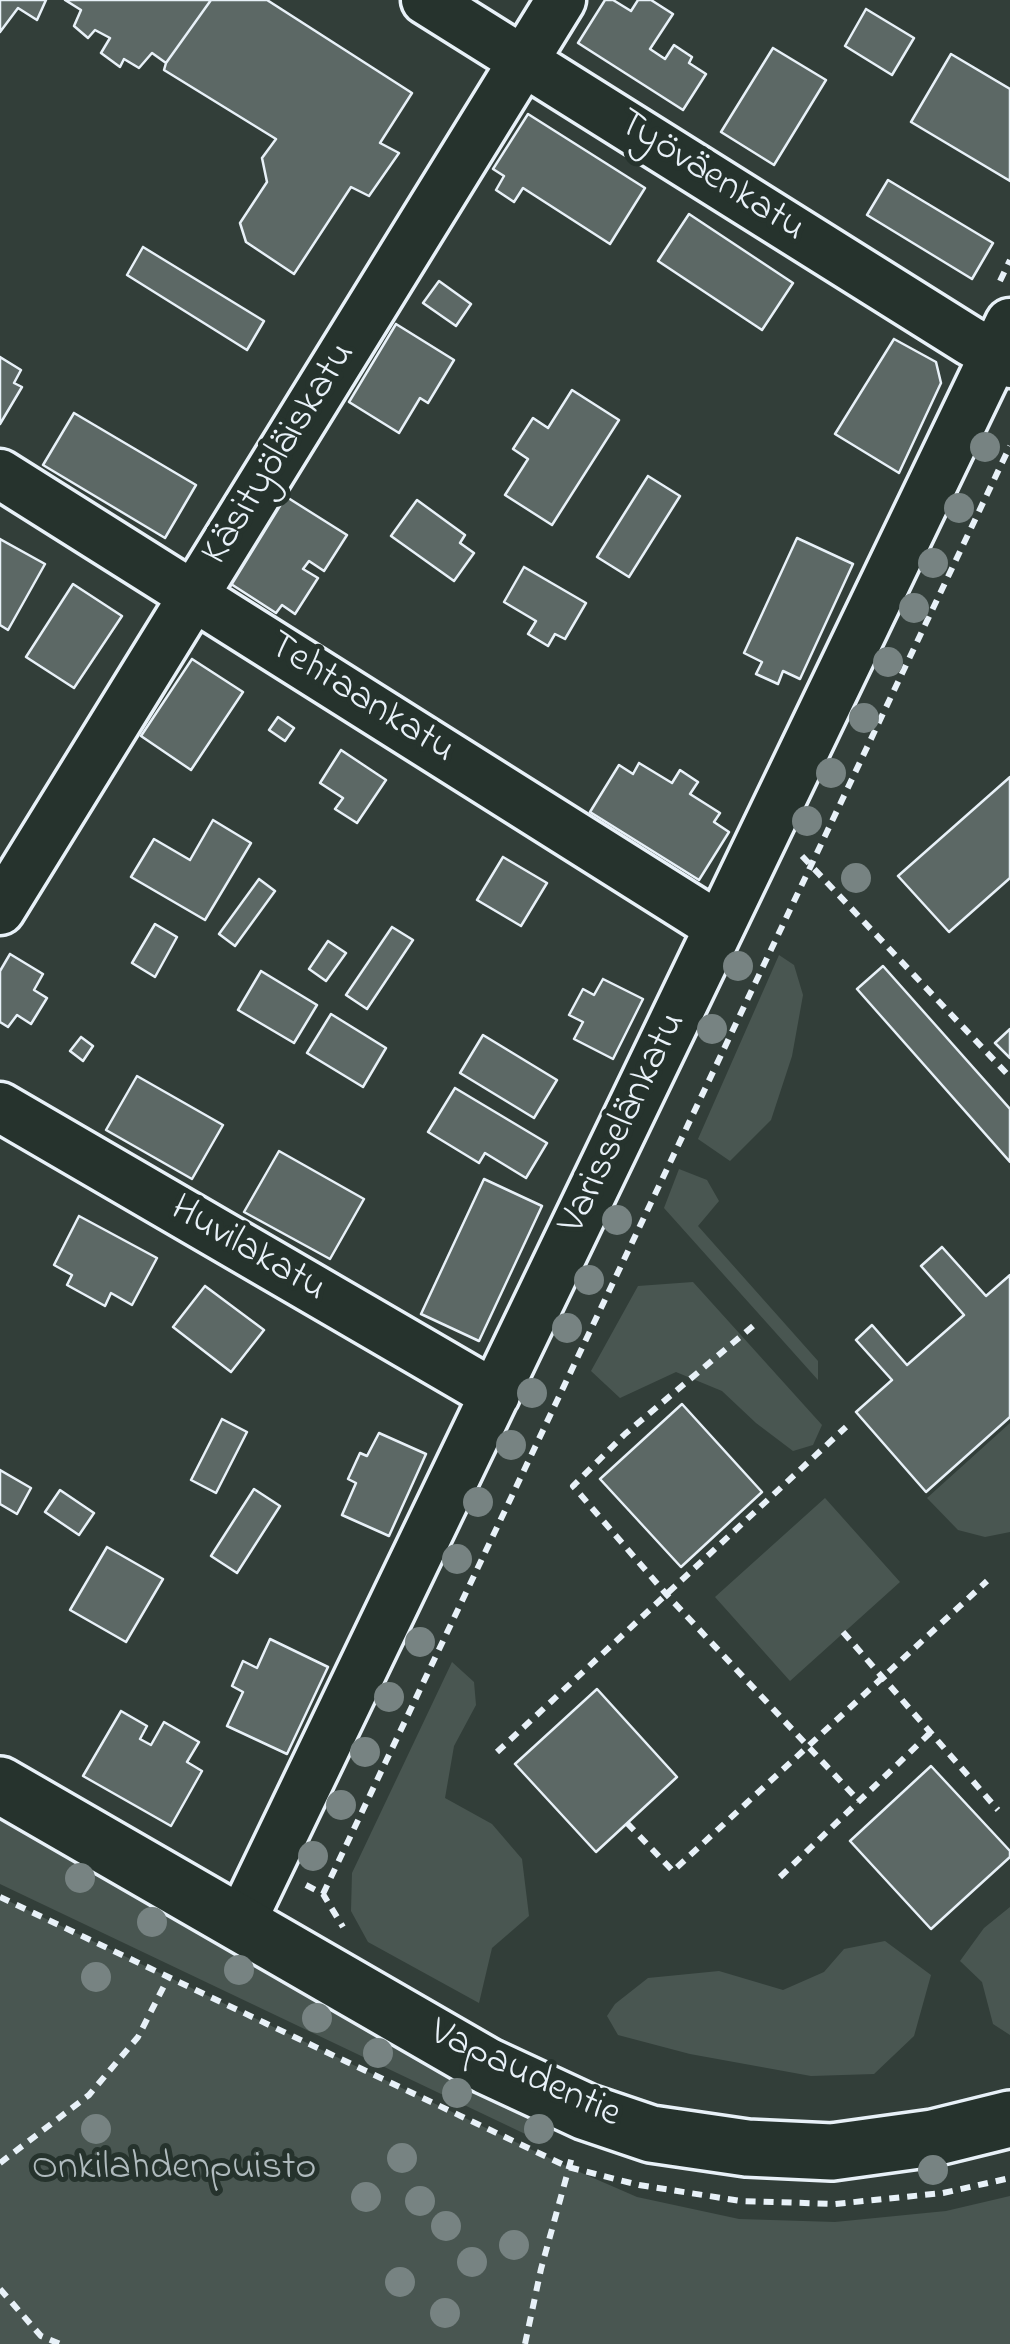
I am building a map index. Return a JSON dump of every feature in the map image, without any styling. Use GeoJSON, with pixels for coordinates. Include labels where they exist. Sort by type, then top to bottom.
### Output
{"type":"FeatureCollection","features":[{"type":"Feature","properties":{"kind":"main road","name":"Vapaudentie"},"geometry":{"type":"LineString","coordinates":[[0,1785],[487,2066],[586,2112],[651,2134],[747,2148],[832,2152],[933,2138],[1010,2119]]}},
{"type":"Feature","properties":{"kind":"street","name":"Työväenkatu"},"geometry":{"type":"LineString","coordinates":[[426,0],[1005,347]]}},
{"type":"Feature","properties":{"kind":"street","name":"Käsityöläiskatu"},"geometry":{"type":"LineString","coordinates":[[0,910],[561,0]]}},
{"type":"Feature","properties":{"kind":"street","name":"Varisselänkatu"},"geometry":{"type":"LineString","coordinates":[[240,1924],[719,927],[1005,347]]}},
{"type":"Feature","properties":{"kind":"street","name":"Tehtaankatu"},"geometry":{"type":"LineString","coordinates":[[0,474],[719,927]]}},
{"type":"Feature","properties":{"kind":"street","name":"Huvilakatu"},"geometry":{"type":"LineString","coordinates":[[0,1107],[495,1395]]}},
{"type":"Feature","properties":{"kind":"path"},"geometry":{"type":"LineString","coordinates":[[323,1894],[1010,446]]}},
{"type":"Feature","properties":{"kind":"path"},"geometry":{"type":"LineString","coordinates":[[769,825],[812,865],[1010,1077]]}},
{"type":"Feature","properties":{"kind":"path"},"geometry":{"type":"LineString","coordinates":[[753,1326],[626,1434],[573,1486],[667,1594],[859,1801]]}},
{"type":"Feature","properties":{"kind":"path"},"geometry":{"type":"LineString","coordinates":[[497,1752],[846,1427]]}},
{"type":"Feature","properties":{"kind":"path"},"geometry":{"type":"LineString","coordinates":[[627,1823],[673,1871],[987,1581]]}},
{"type":"Feature","properties":{"kind":"path"},"geometry":{"type":"LineString","coordinates":[[843,1632],[998,1810]]}},
{"type":"Feature","properties":{"kind":"path"},"geometry":{"type":"LineString","coordinates":[[780,1877],[930,1734]]}},
{"type":"Feature","properties":{"kind":"path"},"geometry":{"type":"LineString","coordinates":[[268,1866],[323,1894],[352,1942]]}},
{"type":"Feature","properties":{"kind":"path"},"geometry":{"type":"LineString","coordinates":[[0,1897],[568,2167],[525,2344]]}},
{"type":"Feature","properties":{"kind":"path"},"geometry":{"type":"LineString","coordinates":[[0,2163],[89,2096],[138,2036],[169,1976]]}},
{"type":"Feature","properties":{"kind":"path"},"geometry":{"type":"LineString","coordinates":[[0,2288],[41,2336],[60,2344]]}},
{"type":"Feature","properties":{"kind":"green space"},"geometry":{"type":"Polygon","coordinates":[[[779,955],[794,965],[803,995],[792,1056],[771,1120],[730,1161],[698,1139],[779,955]]]}},
{"type":"Feature","properties":{"kind":"green space"},"geometry":{"type":"Polygon","coordinates":[[[679,1169],[707,1180],[719,1201],[698,1226],[818,1361],[818,1380],[664,1208],[679,1169]]]}},
{"type":"Feature","properties":{"kind":"green space"},"geometry":{"type":"Polygon","coordinates":[[[693,1282],[822,1425],[813,1445],[793,1451],[722,1391],[676,1372],[620,1398],[591,1371],[638,1286],[693,1282]]]}},
{"type":"Feature","properties":{"kind":"green space"},"geometry":{"type":"Polygon","coordinates":[[[1010,1423],[1010,1532],[985,1537],[958,1530],[927,1498],[1010,1423]]]}},
{"type":"Feature","properties":{"kind":"green space"},"geometry":{"type":"Polygon","coordinates":[[[825,1498],[900,1582],[790,1681],[715,1597],[825,1498]]]}},
{"type":"Feature","properties":{"kind":"green space"},"geometry":{"type":"Polygon","coordinates":[[[452,1662],[474,1682],[476,1705],[454,1746],[445,1798],[492,1824],[522,1859],[529,1916],[492,1948],[479,2003],[368,1942],[351,1911],[352,1873],[452,1662]]]}},
{"type":"Feature","properties":{"kind":"green space"},"geometry":{"type":"Polygon","coordinates":[[[0,1814],[229,1950],[546,2129],[542,2142],[0,1884],[0,1814]]]}},
{"type":"Feature","properties":{"kind":"green space","name":"Onkilahdenpuisto"},"geometry":{"type":"Polygon","coordinates":[[[0,1897],[637,2197],[739,2219],[835,2222],[946,2211],[1010,2196],[1010,2344],[0,2344],[0,1897]]]}},
{"type":"Feature","properties":{"kind":"green space"},"geometry":{"type":"Polygon","coordinates":[[[1010,1907],[1010,2035],[993,2024],[982,1982],[960,1961],[984,1928],[1010,1907]]]}},
{"type":"Feature","properties":{"kind":"green space"},"geometry":{"type":"Polygon","coordinates":[[[885,1941],[931,1975],[914,2036],[874,2074],[811,2076],[690,2054],[618,2035],[607,2016],[615,2004],[648,1978],[719,1971],[783,1990],[824,1972],[844,1949],[885,1941]]]}},
{"type":"Feature","properties":{"kind":"building"},"geometry":{"type":"Polygon","coordinates":[[[0,0],[46,0],[37,20],[18,8],[0,32],[0,0]]]}},
{"type":"Feature","properties":{"kind":"building"},"geometry":{"type":"Polygon","coordinates":[[[65,0],[211,0],[166,63],[152,53],[139,68],[124,59],[120,67],[101,53],[110,38],[95,30],[88,38],[74,26],[81,10],[65,0]]]}},
{"type":"Feature","properties":{"kind":"building"},"geometry":{"type":"Polygon","coordinates":[[[211,0],[267,0],[412,93],[380,143],[399,153],[369,196],[351,187],[294,274],[246,242],[240,223],[267,182],[262,158],[276,139],[164,70],[211,0]]]}},
{"type":"Feature","properties":{"kind":"building"},"geometry":{"type":"Polygon","coordinates":[[[605,0],[613,0],[631,11],[638,0],[651,0],[673,14],[650,49],[665,59],[674,45],[692,57],[689,63],[706,74],[683,110],[578,43],[605,0]]]}},
{"type":"Feature","properties":{"kind":"building"},"geometry":{"type":"Polygon","coordinates":[[[866,9],[914,38],[892,75],[845,46],[866,9]]]}},
{"type":"Feature","properties":{"kind":"building"},"geometry":{"type":"Polygon","coordinates":[[[773,48],[826,80],[774,165],[721,132],[773,48]]]}},
{"type":"Feature","properties":{"kind":"building"},"geometry":{"type":"Polygon","coordinates":[[[951,54],[1010,89],[1010,181],[911,122],[951,54]]]}},
{"type":"Feature","properties":{"kind":"building"},"geometry":{"type":"Polygon","coordinates":[[[528,114],[645,188],[610,244],[523,188],[514,202],[496,190],[504,176],[493,169],[528,114]]]}},
{"type":"Feature","properties":{"kind":"building"},"geometry":{"type":"Polygon","coordinates":[[[888,180],[993,243],[972,279],[867,215],[888,180]]]}},
{"type":"Feature","properties":{"kind":"building"},"geometry":{"type":"Polygon","coordinates":[[[689,214],[793,283],[762,330],[658,261],[689,214]]]}},
{"type":"Feature","properties":{"kind":"building"},"geometry":{"type":"Polygon","coordinates":[[[143,247],[264,321],[247,350],[127,275],[143,247]]]}},
{"type":"Feature","properties":{"kind":"building"},"geometry":{"type":"Polygon","coordinates":[[[439,281],[471,304],[456,326],[423,303],[439,281]]]}},
{"type":"Feature","properties":{"kind":"building"},"geometry":{"type":"Polygon","coordinates":[[[396,324],[454,360],[428,403],[420,398],[399,433],[349,402],[396,324]]]}},
{"type":"Feature","properties":{"kind":"building"},"geometry":{"type":"Polygon","coordinates":[[[894,339],[936,362],[941,383],[899,473],[835,434],[894,339]]]}},
{"type":"Feature","properties":{"kind":"building"},"geometry":{"type":"Polygon","coordinates":[[[0,357],[21,370],[14,383],[22,387],[0,424],[0,357]]]}},
{"type":"Feature","properties":{"kind":"building"},"geometry":{"type":"Polygon","coordinates":[[[572,390],[619,420],[552,525],[505,495],[528,459],[513,449],[533,418],[548,428],[572,390]]]}},
{"type":"Feature","properties":{"kind":"building"},"geometry":{"type":"Polygon","coordinates":[[[74,413],[196,485],[165,538],[43,465],[74,413]]]}},
{"type":"Feature","properties":{"kind":"building"},"geometry":{"type":"Polygon","coordinates":[[[648,476],[680,496],[629,577],[597,557],[648,476]]]}},
{"type":"Feature","properties":{"kind":"building"},"geometry":{"type":"Polygon","coordinates":[[[285,496],[347,535],[324,571],[309,561],[303,569],[318,578],[295,614],[282,605],[276,613],[231,584],[285,496]]]}},
{"type":"Feature","properties":{"kind":"building"},"geometry":{"type":"Polygon","coordinates":[[[417,500],[465,535],[460,543],[474,553],[454,581],[391,536],[417,500]]]}},
{"type":"Feature","properties":{"kind":"building"},"geometry":{"type":"Polygon","coordinates":[[[797,538],[853,564],[800,679],[783,671],[778,684],[756,674],[762,662],[744,653],[797,538]]]}},
{"type":"Feature","properties":{"kind":"building"},"geometry":{"type":"Polygon","coordinates":[[[0,539],[45,564],[8,630],[0,625],[0,539]]]}},
{"type":"Feature","properties":{"kind":"building"},"geometry":{"type":"Polygon","coordinates":[[[524,567],[586,603],[565,639],[555,634],[548,646],[528,634],[536,621],[504,602],[524,567]]]}},
{"type":"Feature","properties":{"kind":"building"},"geometry":{"type":"Polygon","coordinates":[[[73,584],[122,616],[74,688],[26,657],[73,584]]]}},
{"type":"Feature","properties":{"kind":"building"},"geometry":{"type":"Polygon","coordinates":[[[192,659],[243,692],[191,770],[141,736],[192,659]]]}},
{"type":"Feature","properties":{"kind":"building"},"geometry":{"type":"Polygon","coordinates":[[[278,717],[294,728],[285,741],[269,730],[278,717]]]}},
{"type":"Feature","properties":{"kind":"building"},"geometry":{"type":"Polygon","coordinates":[[[341,750],[386,780],[357,823],[335,809],[343,798],[320,783],[341,750]]]}},
{"type":"Feature","properties":{"kind":"building"},"geometry":{"type":"Polygon","coordinates":[[[639,763],[672,783],[680,770],[698,782],[690,794],[720,813],[714,822],[729,832],[699,880],[590,812],[619,765],[633,774],[639,763]]]}},
{"type":"Feature","properties":{"kind":"building"},"geometry":{"type":"Polygon","coordinates":[[[1010,777],[1010,878],[949,932],[898,876],[1010,777]]]}},
{"type":"Feature","properties":{"kind":"building"},"geometry":{"type":"Polygon","coordinates":[[[213,820],[251,843],[205,920],[131,877],[154,839],[190,860],[213,820]]]}},
{"type":"Feature","properties":{"kind":"building"},"geometry":{"type":"Polygon","coordinates":[[[503,857],[547,883],[521,926],[477,900],[503,857]]]}},
{"type":"Feature","properties":{"kind":"building"},"geometry":{"type":"Polygon","coordinates":[[[259,879],[275,891],[235,946],[219,934],[259,879]]]}},
{"type":"Feature","properties":{"kind":"building"},"geometry":{"type":"Polygon","coordinates":[[[155,924],[177,937],[155,977],[132,963],[155,924]]]}},
{"type":"Feature","properties":{"kind":"building"},"geometry":{"type":"Polygon","coordinates":[[[392,927],[413,940],[367,1009],[346,995],[392,927]]]}},
{"type":"Feature","properties":{"kind":"building"},"geometry":{"type":"Polygon","coordinates":[[[328,941],[346,953],[326,981],[309,969],[328,941]]]}},
{"type":"Feature","properties":{"kind":"building"},"geometry":{"type":"Polygon","coordinates":[[[10,954],[43,974],[34,990],[47,998],[31,1024],[17,1015],[8,1027],[0,1022],[0,971],[10,954]]]}},
{"type":"Feature","properties":{"kind":"building"},"geometry":{"type":"Polygon","coordinates":[[[883,966],[1010,1109],[1010,1162],[857,989],[883,966]]]}},
{"type":"Feature","properties":{"kind":"building"},"geometry":{"type":"Polygon","coordinates":[[[261,971],[317,1005],[294,1043],[238,1010],[261,971]]]}},
{"type":"Feature","properties":{"kind":"building"},"geometry":{"type":"Polygon","coordinates":[[[603,979],[643,999],[613,1059],[574,1039],[583,1022],[569,1015],[583,989],[594,995],[603,979]]]}},
{"type":"Feature","properties":{"kind":"building"},"geometry":{"type":"Polygon","coordinates":[[[331,1014],[386,1048],[363,1087],[307,1053],[331,1014]]]}},
{"type":"Feature","properties":{"kind":"building"},"geometry":{"type":"Polygon","coordinates":[[[1010,1029],[1010,1058],[995,1043],[1010,1029]]]}},
{"type":"Feature","properties":{"kind":"building"},"geometry":{"type":"Polygon","coordinates":[[[483,1035],[557,1080],[534,1118],[460,1073],[483,1035]]]}},
{"type":"Feature","properties":{"kind":"building"},"geometry":{"type":"Polygon","coordinates":[[[81,1037],[93,1046],[83,1061],[70,1051],[81,1037]]]}},
{"type":"Feature","properties":{"kind":"building"},"geometry":{"type":"Polygon","coordinates":[[[137,1076],[223,1125],[192,1179],[106,1130],[137,1076]]]}},
{"type":"Feature","properties":{"kind":"building"},"geometry":{"type":"Polygon","coordinates":[[[455,1088],[547,1143],[526,1178],[485,1153],[479,1163],[428,1132],[455,1088]]]}},
{"type":"Feature","properties":{"kind":"building"},"geometry":{"type":"Polygon","coordinates":[[[279,1151],[364,1199],[330,1259],[244,1212],[279,1151]]]}},
{"type":"Feature","properties":{"kind":"building"},"geometry":{"type":"Polygon","coordinates":[[[484,1179],[542,1206],[479,1341],[421,1314],[484,1179]]]}},
{"type":"Feature","properties":{"kind":"building"},"geometry":{"type":"Polygon","coordinates":[[[79,1216],[157,1258],[132,1305],[111,1293],[105,1306],[67,1285],[72,1275],[54,1265],[79,1216]]]}},
{"type":"Feature","properties":{"kind":"building"},"geometry":{"type":"Polygon","coordinates":[[[942,1247],[986,1296],[1010,1275],[1010,1417],[926,1492],[856,1412],[892,1380],[856,1340],[872,1325],[907,1365],[964,1315],[921,1266],[942,1247]]]}},
{"type":"Feature","properties":{"kind":"building"},"geometry":{"type":"Polygon","coordinates":[[[205,1286],[264,1330],[231,1372],[173,1327],[205,1286]]]}},
{"type":"Feature","properties":{"kind":"building"},"geometry":{"type":"Polygon","coordinates":[[[682,1404],[762,1492],[681,1567],[600,1479],[682,1404]]]}},
{"type":"Feature","properties":{"kind":"building"},"geometry":{"type":"Polygon","coordinates":[[[222,1419],[247,1432],[216,1493],[191,1480],[222,1419]]]}},
{"type":"Feature","properties":{"kind":"building"},"geometry":{"type":"Polygon","coordinates":[[[379,1433],[426,1454],[389,1536],[342,1515],[356,1483],[348,1479],[360,1453],[367,1456],[379,1433]]]}},
{"type":"Feature","properties":{"kind":"building"},"geometry":{"type":"Polygon","coordinates":[[[0,1470],[31,1488],[17,1514],[0,1504],[0,1470]]]}},
{"type":"Feature","properties":{"kind":"building"},"geometry":{"type":"Polygon","coordinates":[[[254,1489],[280,1506],[237,1573],[211,1556],[254,1489]]]}},
{"type":"Feature","properties":{"kind":"building"},"geometry":{"type":"Polygon","coordinates":[[[60,1490],[94,1513],[79,1535],[45,1512],[60,1490]]]}},
{"type":"Feature","properties":{"kind":"building"},"geometry":{"type":"Polygon","coordinates":[[[107,1547],[163,1579],[126,1642],[70,1610],[107,1547]]]}},
{"type":"Feature","properties":{"kind":"building"},"geometry":{"type":"Polygon","coordinates":[[[270,1639],[328,1667],[287,1754],[227,1726],[243,1692],[232,1686],[243,1661],[257,1668],[270,1639]]]}},
{"type":"Feature","properties":{"kind":"building"},"geometry":{"type":"Polygon","coordinates":[[[597,1689],[677,1777],[596,1852],[515,1764],[597,1689]]]}},
{"type":"Feature","properties":{"kind":"building"},"geometry":{"type":"Polygon","coordinates":[[[121,1711],[147,1726],[140,1739],[151,1745],[164,1722],[199,1742],[187,1762],[202,1771],[171,1826],[83,1776],[121,1711]]]}},
{"type":"Feature","properties":{"kind":"building"},"geometry":{"type":"Polygon","coordinates":[[[931,1766],[1010,1851],[1010,1857],[931,1929],[850,1841],[931,1766]]]}}]}
